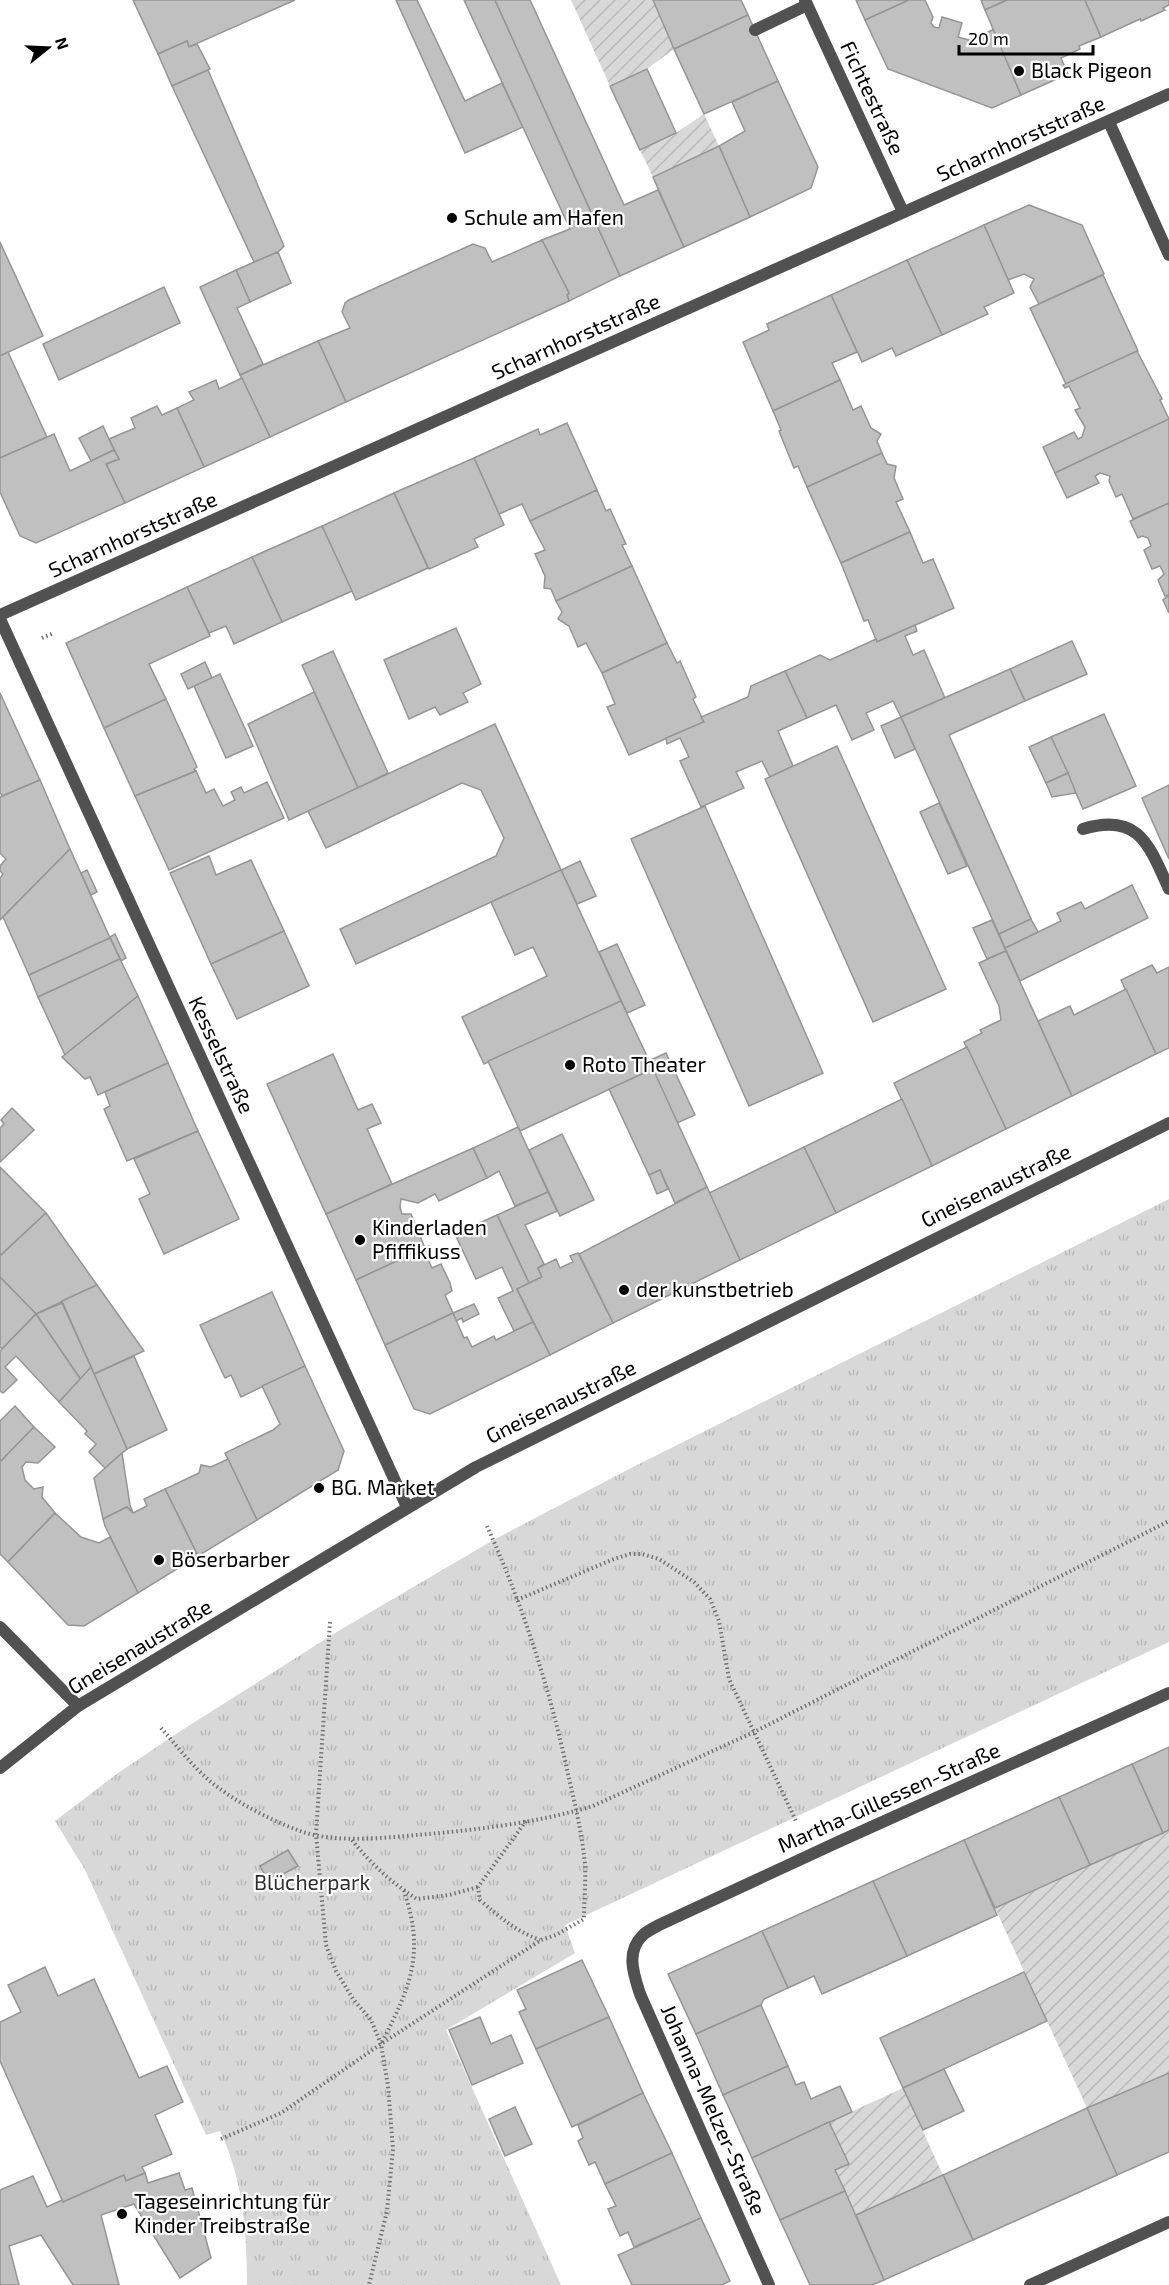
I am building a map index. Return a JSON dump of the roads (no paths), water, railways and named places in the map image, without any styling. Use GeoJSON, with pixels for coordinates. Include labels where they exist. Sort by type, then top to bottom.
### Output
{"type":"FeatureCollection","features":[{"type":"Feature","properties":{"kind":"street"},"geometry":{"type":"LineString","coordinates":[[755,30],[806,2]]}},
{"type":"Feature","properties":{"kind":"street","name":"Fichtestraße"},"geometry":{"type":"LineString","coordinates":[[806,2],[903,212]]}},
{"type":"Feature","properties":{"kind":"street","name":"Scharnhorststraße"},"geometry":{"type":"LineString","coordinates":[[0,617],[1169,94]]}},
{"type":"Feature","properties":{"kind":"street"},"geometry":{"type":"LineString","coordinates":[[1109,122],[1169,255]]}},
{"type":"Feature","properties":{"kind":"street","name":"Kesselstraße"},"geometry":{"type":"LineString","coordinates":[[0,617],[407,1507]]}},
{"type":"Feature","properties":{"kind":"street"},"geometry":{"type":"LineString","coordinates":[[1083,829],[1110,823],[1134,831],[1146,842],[1169,888]]}},
{"type":"Feature","properties":{"kind":"street","name":"Gneisenaustraße"},"geometry":{"type":"LineString","coordinates":[[0,1768],[78,1706],[476,1467],[1169,1123]]}},
{"type":"Feature","properties":{"kind":"street"},"geometry":{"type":"LineString","coordinates":[[0,1627],[78,1706]]}},
{"type":"Feature","properties":{"kind":"street","name":"Martha-Gillessen-Straße"},"geometry":{"type":"LineString","coordinates":[[634,1949],[642,1935],[660,1925],[1169,1693]]}},
{"type":"Feature","properties":{"kind":"street","name":"Johanna-Melzer-Straße"},"geometry":{"type":"LineString","coordinates":[[634,1949],[631,1965],[640,1994],[769,2285]]}},
{"type":"Feature","properties":{"kind":"street"},"geometry":{"type":"LineString","coordinates":[[1030,2285],[1169,2222]]}},
{"type":"Feature","properties":{"kind":"place","name":"Black Pigeon"},"geometry":{"type":"Point","coordinates":[1019,71]}},
{"type":"Feature","properties":{"kind":"place","name":"Schule am Hafen"},"geometry":{"type":"Point","coordinates":[452,218]}},
{"type":"Feature","properties":{"kind":"place","name":"Roto Theater"},"geometry":{"type":"Point","coordinates":[570,1065]}},
{"type":"Feature","properties":{"kind":"place","name":"Kinderladen Pfiffikuss"},"geometry":{"type":"Point","coordinates":[360,1240]}},
{"type":"Feature","properties":{"kind":"place","name":"der kunstbetrieb"},"geometry":{"type":"Point","coordinates":[624,1290]}},
{"type":"Feature","properties":{"kind":"place","name":"BG. Market"},"geometry":{"type":"Point","coordinates":[319,1488]}},
{"type":"Feature","properties":{"kind":"place","name":"Böserbarber"},"geometry":{"type":"Point","coordinates":[159,1560]}},
{"type":"Feature","properties":{"kind":"place","name":"Tageseinrichtung für Kinder Treibstraße"},"geometry":{"type":"Point","coordinates":[122,2214]}},
{"type":"Feature","properties":{"kind":"park label","name":"Blücherpark"},"geometry":{"type":"Point","coordinates":[312,1883]}}]}
